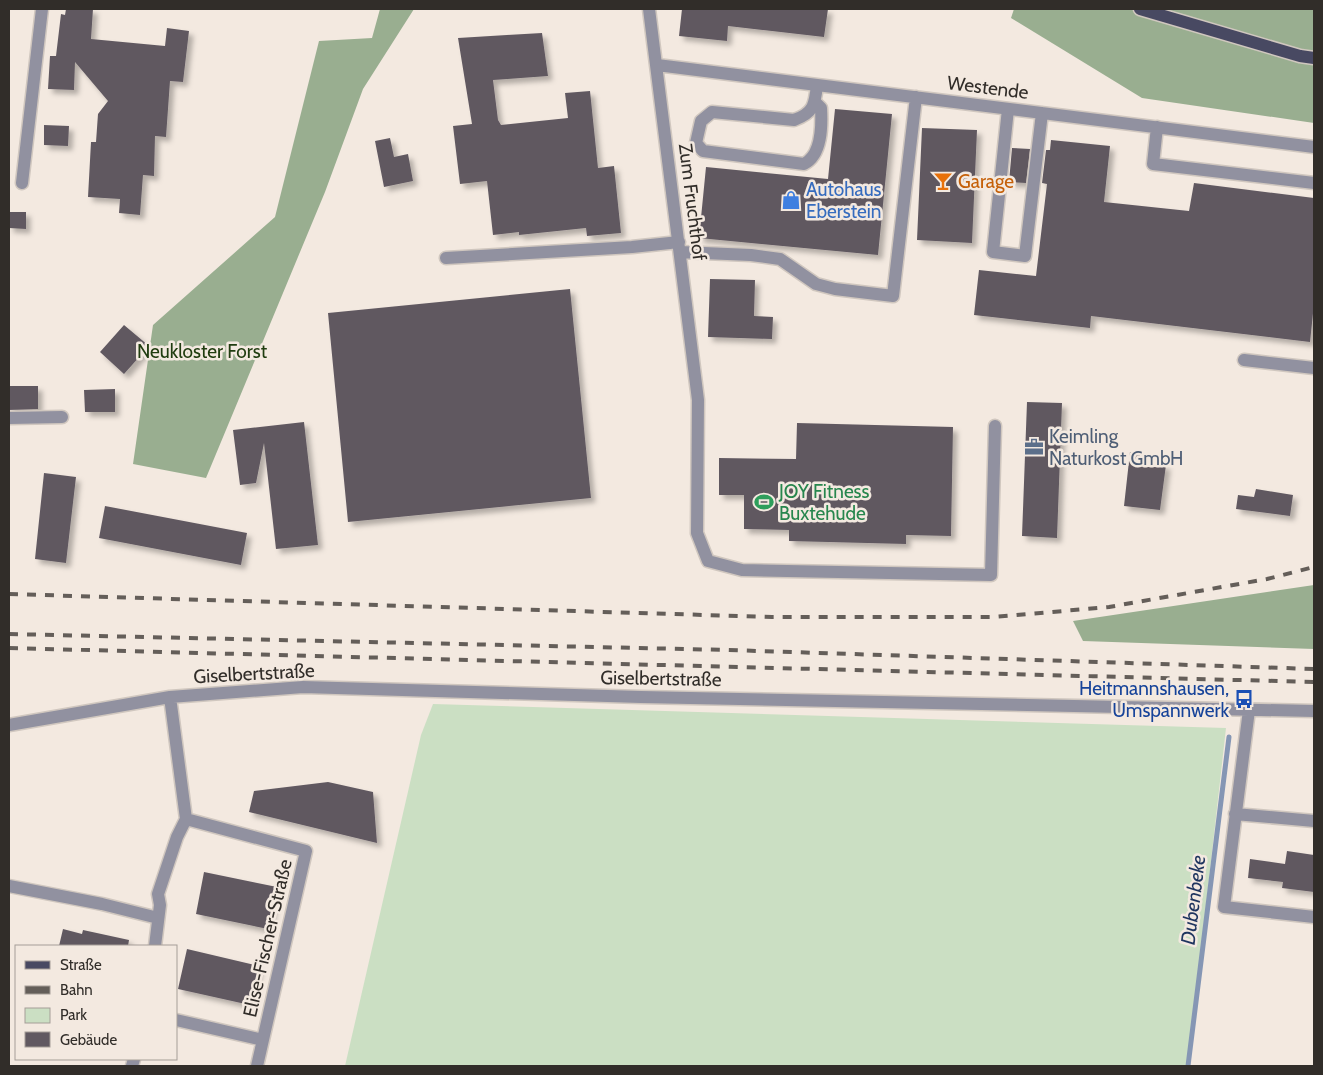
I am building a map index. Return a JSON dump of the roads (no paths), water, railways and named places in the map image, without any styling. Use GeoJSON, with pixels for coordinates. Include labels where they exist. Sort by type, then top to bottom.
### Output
{"type":"FeatureCollection","features":[{"type":"Feature","properties":{"kind":"main road"},"geometry":{"type":"LineString","coordinates":[[1140,9],[1300,56],[1314,58]]}},
{"type":"Feature","properties":{"kind":"street"},"geometry":{"type":"LineString","coordinates":[[22,183],[42,9]]}},
{"type":"Feature","properties":{"kind":"street","name":"Zum Fruchthof"},"geometry":{"type":"LineString","coordinates":[[649,9],[698,400],[698,533],[708,561],[742,570],[991,575],[995,426]]}},
{"type":"Feature","properties":{"kind":"street","name":"Westende"},"geometry":{"type":"LineString","coordinates":[[657,65],[1314,147]]}},
{"type":"Feature","properties":{"kind":"street"},"geometry":{"type":"LineString","coordinates":[[815,102],[821,108],[816,154],[812,160],[804,164],[702,151],[696,143],[701,121],[712,112],[794,120],[806,116],[815,102],[817,85]]}},
{"type":"Feature","properties":{"kind":"street"},"geometry":{"type":"LineString","coordinates":[[446,258],[632,247],[679,247],[780,259],[816,284],[835,289],[893,296],[916,97]]}},
{"type":"Feature","properties":{"kind":"street"},"geometry":{"type":"LineString","coordinates":[[1008,109],[993,252],[1025,256],[1042,113]]}},
{"type":"Feature","properties":{"kind":"street"},"geometry":{"type":"LineString","coordinates":[[1157,128],[1153,164],[1314,182]]}},
{"type":"Feature","properties":{"kind":"street"},"geometry":{"type":"LineString","coordinates":[[1244,360],[1314,368]]}},
{"type":"Feature","properties":{"kind":"street"},"geometry":{"type":"LineString","coordinates":[[9,418],[62,417]]}},
{"type":"Feature","properties":{"kind":"street","name":"Giselbertstraße"},"geometry":{"type":"LineString","coordinates":[[9,725],[170,697],[303,686],[671,698],[1314,711]]}},
{"type":"Feature","properties":{"kind":"street"},"geometry":{"type":"LineString","coordinates":[[155,945],[158,894],[177,836],[186,819],[170,697]]}},
{"type":"Feature","properties":{"kind":"street"},"geometry":{"type":"LineString","coordinates":[[1249,710],[1224,907],[1314,917]]}},
{"type":"Feature","properties":{"kind":"street"},"geometry":{"type":"LineString","coordinates":[[1235,814],[1314,821]]}},
{"type":"Feature","properties":{"kind":"street","name":"Elise-Fischer-Straße"},"geometry":{"type":"LineString","coordinates":[[186,819],[306,851],[257,1066]]}},
{"type":"Feature","properties":{"kind":"street"},"geometry":{"type":"LineString","coordinates":[[9,886],[102,904],[158,918]]}},
{"type":"Feature","properties":{"kind":"street"},"geometry":{"type":"LineString","coordinates":[[178,1020],[263,1040]]}},
{"type":"Feature","properties":{"kind":"waterway","name":"Dubenbeke"},"geometry":{"type":"LineString","coordinates":[[1188,1066],[1229,737]]}},
{"type":"Feature","properties":{"kind":"railway"},"geometry":{"type":"LineString","coordinates":[[9,594],[772,617],[994,617],[1109,607],[1267,579],[1314,567]]}},
{"type":"Feature","properties":{"kind":"railway"},"geometry":{"type":"LineString","coordinates":[[9,634],[728,650],[1314,669]]}},
{"type":"Feature","properties":{"kind":"railway"},"geometry":{"type":"LineString","coordinates":[[9,648],[1314,682]]}},
{"type":"Feature","properties":{"kind":"place","name":"Garage"},"geometry":{"type":"Point","coordinates":[943,181]}},
{"type":"Feature","properties":{"kind":"place","name":"Autohaus Eberstein"},"geometry":{"type":"Point","coordinates":[791,200]}},
{"type":"Feature","properties":{"kind":"place","name":"Keimling Naturkost GmbH"},"geometry":{"type":"Point","coordinates":[1034,447]}},
{"type":"Feature","properties":{"kind":"place","name":"JOY Fitness Buxtehude"},"geometry":{"type":"Point","coordinates":[764,502]}},
{"type":"Feature","properties":{"kind":"place","name":"Heitmannshausen, Umspannwerk"},"geometry":{"type":"Point","coordinates":[1244,699]}},
{"type":"Feature","properties":{"kind":"park label","name":"Neukloster Forst"},"geometry":{"type":"Point","coordinates":[202,351]}}]}
